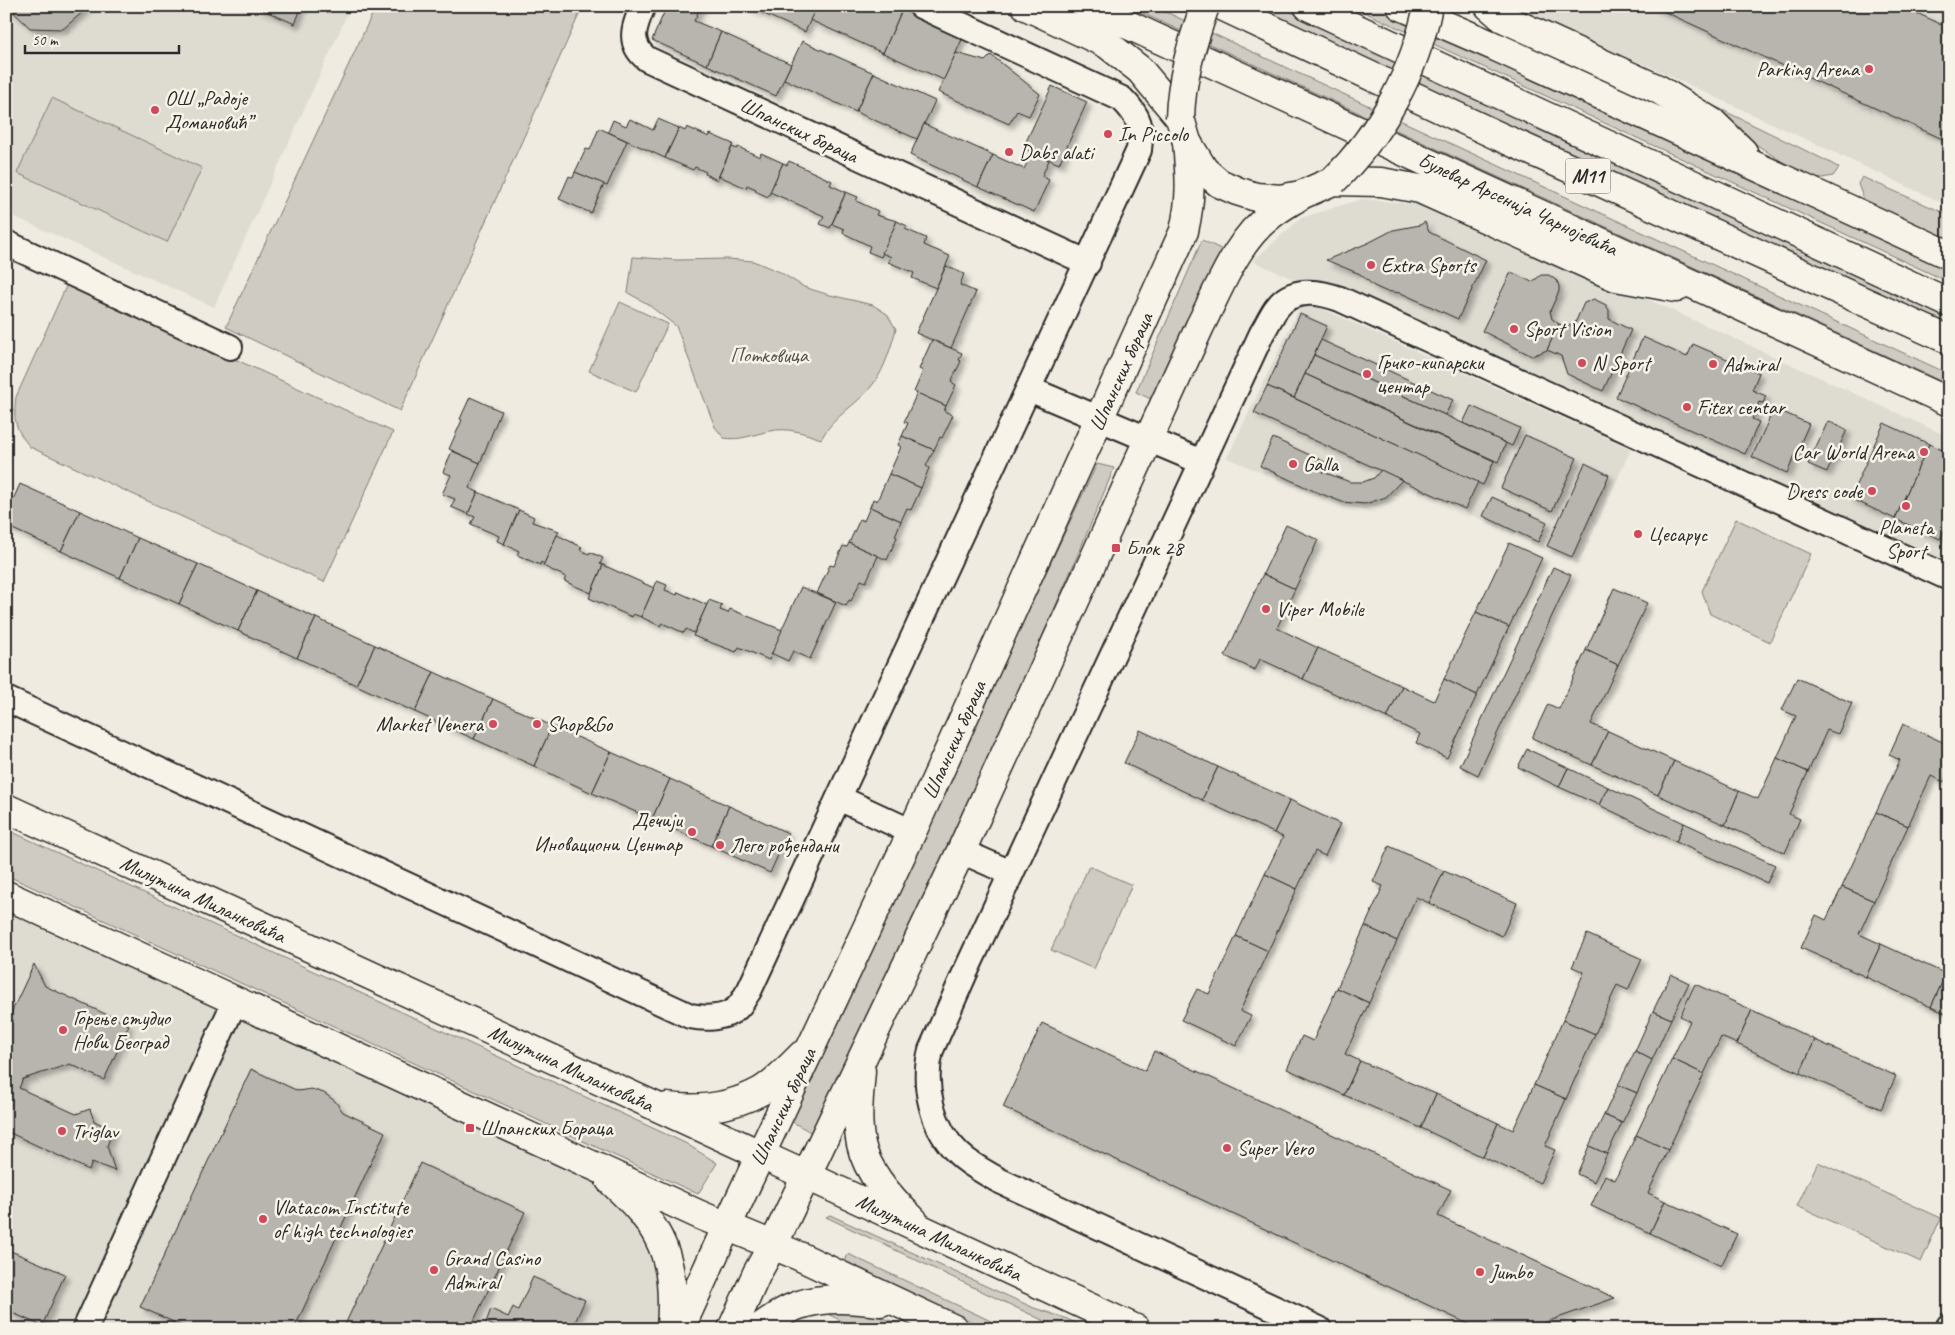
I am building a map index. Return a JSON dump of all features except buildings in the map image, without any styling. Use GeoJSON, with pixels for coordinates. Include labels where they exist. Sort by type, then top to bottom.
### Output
{"type":"FeatureCollection","features":[{"type":"Feature","properties":{"kind":"main road"},"geometry":{"type":"LineString","coordinates":[[1026,6],[1107,44],[1140,70],[1183,130],[1204,170],[1219,183],[1256,197],[1280,200],[1301,195]]}},
{"type":"Feature","properties":{"kind":"main road","name":"Булевар Арсенија Чарнојевића"},"geometry":{"type":"LineString","coordinates":[[1087,6],[1949,402]]}},
{"type":"Feature","properties":{"kind":"main road","name":"Шпанских бораца"},"geometry":{"type":"LineString","coordinates":[[680,1329],[912,832],[1184,231],[1191,180],[1180,96],[1184,74],[1204,6]]}},
{"type":"Feature","properties":{"kind":"main road","name":"M11"},"geometry":{"type":"LineString","coordinates":[[1222,6],[1485,129],[1949,340]]}},
{"type":"Feature","properties":{"kind":"main road","name":"M11"},"geometry":{"type":"LineString","coordinates":[[1308,6],[1949,303]]}},
{"type":"Feature","properties":{"kind":"main road"},"geometry":{"type":"LineString","coordinates":[[1401,6],[1496,47],[1949,255]]}},
{"type":"Feature","properties":{"kind":"main road"},"geometry":{"type":"LineString","coordinates":[[732,1329],[757,1273],[773,1246],[961,851],[1200,326],[1235,256],[1245,240],[1272,214],[1301,195],[1333,181],[1357,156],[1397,96],[1412,63],[1428,6]]}},
{"type":"Feature","properties":{"kind":"main road"},"geometry":{"type":"LineString","coordinates":[[1496,12],[1658,89],[1713,123],[1761,168]]}},
{"type":"Feature","properties":{"kind":"main road"},"geometry":{"type":"LineString","coordinates":[[1333,181],[1381,182],[1420,189],[1616,277],[1715,295]]}},
{"type":"Feature","properties":{"kind":"main road","name":"Милутина Миланковића"},"geometry":{"type":"LineString","coordinates":[[6,808],[806,1175],[1136,1329]]}},
{"type":"Feature","properties":{"kind":"main road"},"geometry":{"type":"LineString","coordinates":[[6,895],[594,1166],[954,1329]]}},
{"type":"Feature","properties":{"kind":"main road"},"geometry":{"type":"LineString","coordinates":[[648,1104],[680,1108],[707,1108],[734,1102],[762,1091],[801,1056],[816,1036]]}},
{"type":"Feature","properties":{"kind":"main road"},"geometry":{"type":"LineString","coordinates":[[862,1057],[858,1122],[861,1146],[872,1172],[902,1210],[925,1231]]}},
{"type":"Feature","properties":{"kind":"main road"},"geometry":{"type":"LineString","coordinates":[[594,1166],[625,1194],[644,1215],[661,1241],[668,1259],[672,1278],[671,1329]]}},
{"type":"Feature","properties":{"kind":"main road"},"geometry":{"type":"LineString","coordinates":[[758,1329],[786,1311],[811,1302],[831,1299],[858,1299],[905,1306]]}},
{"type":"Feature","properties":{"kind":"street","name":"Шпанских бораца"},"geometry":{"type":"LineString","coordinates":[[643,6],[635,27],[634,43],[639,53],[647,59],[1088,263]]}},
{"type":"Feature","properties":{"kind":"street"},"geometry":{"type":"LineString","coordinates":[[6,699],[690,1016],[700,1018],[721,1017],[737,1008],[749,991],[1030,389],[1139,150],[1141,131],[1136,113],[1122,99],[921,6]]}},
{"type":"Feature","properties":{"kind":"street"},"geometry":{"type":"LineString","coordinates":[[6,243],[230,347]]}},
{"type":"Feature","properties":{"kind":"street"},"geometry":{"type":"LineString","coordinates":[[1319,1329],[998,1180],[970,1163],[958,1153],[939,1126],[929,1096],[928,1063],[965,973],[1262,333],[1276,308],[1283,301],[1303,293],[1319,292],[1340,299],[1949,578]]}},
{"type":"Feature","properties":{"kind":"street"},"geometry":{"type":"LineString","coordinates":[[1030,389],[1202,462]]}},
{"type":"Feature","properties":{"kind":"street"},"geometry":{"type":"LineString","coordinates":[[839,798],[912,832]]}},
{"type":"Feature","properties":{"kind":"street"},"geometry":{"type":"LineString","coordinates":[[961,851],[1012,873]]}},
{"type":"Feature","properties":{"kind":"street"},"geometry":{"type":"LineString","coordinates":[[84,1329],[235,1001]]}},
{"type":"Feature","properties":{"kind":"shaded area","name":"ОШ „Радоје Домановић”"},"geometry":{"type":"Polygon","coordinates":[[[6,6],[351,6],[214,307],[6,213],[6,6]]]}},
{"type":"Feature","properties":{"kind":"shaded area"},"geometry":{"type":"Polygon","coordinates":[[[1510,6],[1949,6],[1949,206],[1651,67],[1521,15],[1510,6]]]}},
{"type":"Feature","properties":{"kind":"shaded area"},"geometry":{"type":"Polygon","coordinates":[[[1362,199],[1441,207],[1949,437],[1949,578],[1253,261],[1301,218],[1362,199]]]}},
{"type":"Feature","properties":{"kind":"shaded area","name":"Грчко-кипарски центар"},"geometry":{"type":"Polygon","coordinates":[[[1303,300],[1631,449],[1578,565],[1406,484],[1387,502],[1366,509],[1344,507],[1227,458],[1303,300]]]}},
{"type":"Feature","properties":{"kind":"shaded area"},"geometry":{"type":"Polygon","coordinates":[[[6,901],[589,1170],[654,1239],[664,1329],[6,1329],[6,901]]]}},
{"type":"Feature","properties":{"kind":"green space"},"geometry":{"type":"Polygon","coordinates":[[[376,6],[583,6],[400,411],[226,327],[376,6]]]}},
{"type":"Feature","properties":{"kind":"green space"},"geometry":{"type":"Polygon","coordinates":[[[1127,6],[1153,6],[1949,374],[1949,385],[1127,6]]]}},
{"type":"Feature","properties":{"kind":"green space"},"geometry":{"type":"Polygon","coordinates":[[[1241,6],[1278,6],[1949,316],[1949,333],[1241,6]]]}},
{"type":"Feature","properties":{"kind":"green space"},"geometry":{"type":"Polygon","coordinates":[[[1351,6],[1385,6],[1949,267],[1949,282],[1351,6]]]}},
{"type":"Feature","properties":{"kind":"green space"},"geometry":{"type":"Polygon","coordinates":[[[1657,78],[1839,168],[1833,176],[1817,179],[1796,171],[1657,78]]]}},
{"type":"Feature","properties":{"kind":"green space"},"geometry":{"type":"Polygon","coordinates":[[[52,98],[202,168],[167,242],[17,173],[52,98]]]}},
{"type":"Feature","properties":{"kind":"green space"},"geometry":{"type":"Polygon","coordinates":[[[1862,177],[1949,215],[1949,241],[1872,206],[1864,200],[1858,184],[1862,177]]]}},
{"type":"Feature","properties":{"kind":"green space"},"geometry":{"type":"Polygon","coordinates":[[[1202,240],[1225,251],[1155,401],[1136,392],[1202,240]]]}},
{"type":"Feature","properties":{"kind":"green space","name":"Потковица"},"geometry":{"type":"Polygon","coordinates":[[[633,257],[677,260],[728,259],[753,261],[780,272],[804,287],[873,305],[887,314],[896,329],[890,350],[874,383],[833,423],[821,439],[790,430],[770,431],[741,438],[724,438],[715,427],[676,326],[646,303],[628,293],[633,257]]]}},
{"type":"Feature","properties":{"kind":"green space"},"geometry":{"type":"Polygon","coordinates":[[[68,282],[393,432],[324,582],[30,447],[16,424],[16,397],[68,282]]]}},
{"type":"Feature","properties":{"kind":"green space"},"geometry":{"type":"Polygon","coordinates":[[[620,302],[668,324],[636,392],[589,371],[620,302]]]}},
{"type":"Feature","properties":{"kind":"green space"},"geometry":{"type":"Polygon","coordinates":[[[1097,464],[1114,468],[1079,552],[968,802],[814,1134],[789,1120],[1097,464]]]}},
{"type":"Feature","properties":{"kind":"green space"},"geometry":{"type":"Polygon","coordinates":[[[1736,519],[1811,554],[1770,642],[1710,614],[1702,591],[1736,519]]]}},
{"type":"Feature","properties":{"kind":"green space"},"geometry":{"type":"Polygon","coordinates":[[[6,829],[685,1143],[717,1163],[698,1194],[6,875],[6,829]]]}},
{"type":"Feature","properties":{"kind":"green space"},"geometry":{"type":"Polygon","coordinates":[[[1089,866],[1132,885],[1094,969],[1051,950],[1089,866]]]}},
{"type":"Feature","properties":{"kind":"green space"},"geometry":{"type":"Polygon","coordinates":[[[1818,1162],[1941,1218],[1921,1262],[1797,1206],[1818,1162]]]}},
{"type":"Feature","properties":{"kind":"green space"},"geometry":{"type":"Polygon","coordinates":[[[830,1215],[1034,1308],[1065,1318],[1088,1329],[1061,1329],[826,1217],[830,1215]]]}},
{"type":"Feature","properties":{"kind":"green space"},"geometry":{"type":"Polygon","coordinates":[[[848,1254],[1008,1329],[987,1329],[846,1262],[845,1258],[848,1254]]]}},
{"type":"Feature","properties":{"kind":"green space"},"geometry":{"type":"Polygon","coordinates":[[[817,1309],[854,1309],[892,1321],[908,1329],[859,1329],[817,1309]]]}},
{"type":"Feature","properties":{"kind":"place","name":"Parking Arena"},"geometry":{"type":"Point","coordinates":[1869,69]}},
{"type":"Feature","properties":{"kind":"place","name":"ОШ „Радоје Домановић”"},"geometry":{"type":"Point","coordinates":[155,110]}},
{"type":"Feature","properties":{"kind":"place","name":"In Piccolo"},"geometry":{"type":"Point","coordinates":[1108,134]}},
{"type":"Feature","properties":{"kind":"place","name":"Dabs alati"},"geometry":{"type":"Point","coordinates":[1009,152]}},
{"type":"Feature","properties":{"kind":"place","name":"Extra Sports"},"geometry":{"type":"Point","coordinates":[1371,265]}},
{"type":"Feature","properties":{"kind":"place","name":"Sport Vision"},"geometry":{"type":"Point","coordinates":[1514,329]}},
{"type":"Feature","properties":{"kind":"place","name":"N Sport"},"geometry":{"type":"Point","coordinates":[1582,363]}},
{"type":"Feature","properties":{"kind":"place","name":"Admiral"},"geometry":{"type":"Point","coordinates":[1713,364]}},
{"type":"Feature","properties":{"kind":"place","name":"Грчко-кипарски центар"},"geometry":{"type":"Point","coordinates":[1367,374]}},
{"type":"Feature","properties":{"kind":"place","name":"Fitex centar"},"geometry":{"type":"Point","coordinates":[1687,407]}},
{"type":"Feature","properties":{"kind":"place","name":"Car World Arena"},"geometry":{"type":"Point","coordinates":[1924,452]}},
{"type":"Feature","properties":{"kind":"place","name":"Galla"},"geometry":{"type":"Point","coordinates":[1293,464]}},
{"type":"Feature","properties":{"kind":"place","name":"Dress code"},"geometry":{"type":"Point","coordinates":[1872,491]}},
{"type":"Feature","properties":{"kind":"place","name":"Planeta Sport"},"geometry":{"type":"Point","coordinates":[1906,506]}},
{"type":"Feature","properties":{"kind":"place","name":"Цесарус"},"geometry":{"type":"Point","coordinates":[1638,534]}},
{"type":"Feature","properties":{"kind":"place","name":"Блок 28"},"geometry":{"type":"Point","coordinates":[1116,548]}},
{"type":"Feature","properties":{"kind":"place","name":"Viper Mobile"},"geometry":{"type":"Point","coordinates":[1266,609]}},
{"type":"Feature","properties":{"kind":"place","name":"Market Venera"},"geometry":{"type":"Point","coordinates":[493,724]}},
{"type":"Feature","properties":{"kind":"place","name":"Shop&Go"},"geometry":{"type":"Point","coordinates":[537,724]}},
{"type":"Feature","properties":{"kind":"place","name":"Дечији Иновациони Центар"},"geometry":{"type":"Point","coordinates":[692,832]}},
{"type":"Feature","properties":{"kind":"place","name":"Лего рођендани"},"geometry":{"type":"Point","coordinates":[720,845]}},
{"type":"Feature","properties":{"kind":"place","name":"Горење студио Нови Београд"},"geometry":{"type":"Point","coordinates":[63,1030]}},
{"type":"Feature","properties":{"kind":"place","name":"Шпанских Бораца"},"geometry":{"type":"Point","coordinates":[470,1128]}},
{"type":"Feature","properties":{"kind":"place","name":"Triglav"},"geometry":{"type":"Point","coordinates":[62,1131]}},
{"type":"Feature","properties":{"kind":"place","name":"Super Vero"},"geometry":{"type":"Point","coordinates":[1227,1148]}},
{"type":"Feature","properties":{"kind":"place","name":"Vlatacom Institute of high technologies"},"geometry":{"type":"Point","coordinates":[263,1219]}},
{"type":"Feature","properties":{"kind":"place","name":"Grand Casino Admiral"},"geometry":{"type":"Point","coordinates":[434,1270]}},
{"type":"Feature","properties":{"kind":"place","name":"Jumbo"},"geometry":{"type":"Point","coordinates":[1480,1272]}}]}
